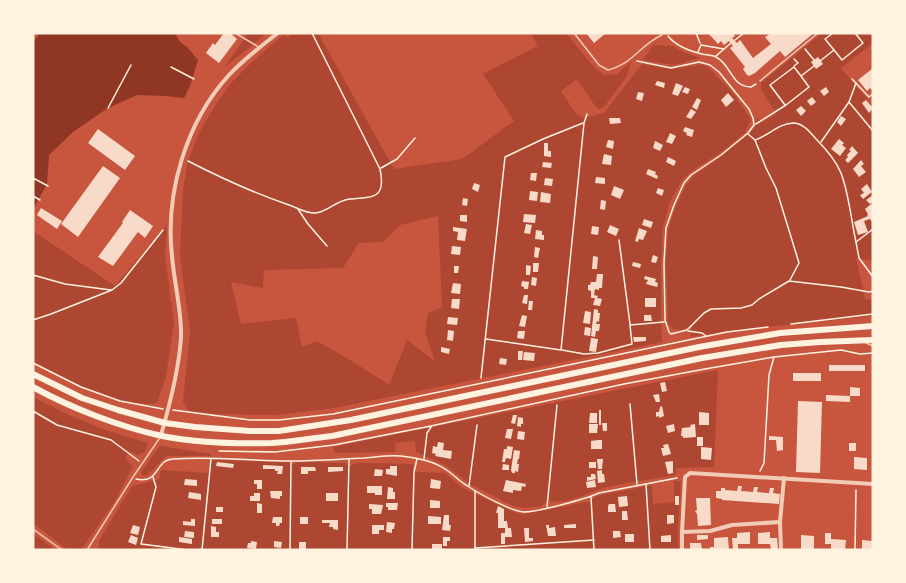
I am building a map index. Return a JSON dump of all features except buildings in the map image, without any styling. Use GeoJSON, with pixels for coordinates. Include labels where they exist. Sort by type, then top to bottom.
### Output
{"type":"FeatureCollection","features":[{"type":"Feature","properties":{"kind":"main road"},"geometry":{"type":"LineString","coordinates":[[33,374],[82,398],[165,423],[250,431],[279,430],[362,418],[699,347],[780,333],[873,326]]}},
{"type":"Feature","properties":{"kind":"main road"},"geometry":{"type":"LineString","coordinates":[[33,387],[75,408],[161,435],[193,440],[275,443],[332,436],[702,358],[781,345],[873,340]]}},
{"type":"Feature","properties":{"kind":"street"},"geometry":{"type":"LineString","coordinates":[[161,435],[176,371],[181,336],[171,254],[171,220],[174,188],[181,158],[194,127],[228,76],[278,33]]}},
{"type":"Feature","properties":{"kind":"street"},"geometry":{"type":"LineString","coordinates":[[682,550],[685,477],[690,473],[873,484]]}},
{"type":"Feature","properties":{"kind":"street"},"geometry":{"type":"LineString","coordinates":[[781,550],[780,522],[784,478]]}},
{"type":"Feature","properties":{"kind":"street"},"geometry":{"type":"LineString","coordinates":[[682,532],[710,531],[732,525],[780,522]]}},
{"type":"Feature","properties":{"kind":"lane"},"geometry":{"type":"LineString","coordinates":[[235,33],[259,47]]}},
{"type":"Feature","properties":{"kind":"lane"},"geometry":{"type":"LineString","coordinates":[[574,33],[599,65],[608,70],[620,67],[655,39],[664,35]]}},
{"type":"Feature","properties":{"kind":"lane"},"geometry":{"type":"LineString","coordinates":[[760,81],[818,33]]}},
{"type":"Feature","properties":{"kind":"lane"},"geometry":{"type":"LineString","coordinates":[[860,340],[873,346]]}},
{"type":"Feature","properties":{"kind":"lane"},"geometry":{"type":"LineString","coordinates":[[87,550],[161,435]]}},
{"type":"Feature","properties":{"kind":"path"},"geometry":{"type":"LineString","coordinates":[[181,158],[256,194],[306,212],[314,213],[325,210],[341,200],[370,198],[377,195],[381,189],[380,169],[312,33]]}},
{"type":"Feature","properties":{"kind":"path"},"geometry":{"type":"LineString","coordinates":[[696,33],[701,45],[698,53]]}},
{"type":"Feature","properties":{"kind":"path"},"geometry":{"type":"LineString","coordinates":[[735,40],[744,33]]}},
{"type":"Feature","properties":{"kind":"path"},"geometry":{"type":"LineString","coordinates":[[833,33],[825,39],[842,60],[864,43],[855,33]]}},
{"type":"Feature","properties":{"kind":"path"},"geometry":{"type":"LineString","coordinates":[[664,35],[678,45],[698,53],[715,56],[744,87],[752,87],[760,81]]}},
{"type":"Feature","properties":{"kind":"path"},"geometry":{"type":"LineString","coordinates":[[715,56],[731,43]]}},
{"type":"Feature","properties":{"kind":"path"},"geometry":{"type":"LineString","coordinates":[[701,45],[724,49]]}},
{"type":"Feature","properties":{"kind":"path"},"geometry":{"type":"LineString","coordinates":[[803,46],[814,60]]}},
{"type":"Feature","properties":{"kind":"path"},"geometry":{"type":"LineString","coordinates":[[820,61],[834,50]]}},
{"type":"Feature","properties":{"kind":"path"},"geometry":{"type":"LineString","coordinates":[[786,105],[770,85],[798,63],[791,55]]}},
{"type":"Feature","properties":{"kind":"path"},"geometry":{"type":"LineString","coordinates":[[637,61],[671,68],[704,62],[719,72],[748,109],[754,125]]}},
{"type":"Feature","properties":{"kind":"path"},"geometry":{"type":"LineString","coordinates":[[108,108],[131,65]]}},
{"type":"Feature","properties":{"kind":"path"},"geometry":{"type":"LineString","coordinates":[[801,76],[814,66]]}},
{"type":"Feature","properties":{"kind":"path"},"geometry":{"type":"LineString","coordinates":[[171,67],[194,79]]}},
{"type":"Feature","properties":{"kind":"path"},"geometry":{"type":"LineString","coordinates":[[706,336],[687,330],[671,334],[665,322],[666,228],[684,183],[691,175],[721,155],[748,133],[754,125],[809,87],[794,67]]}},
{"type":"Feature","properties":{"kind":"path"},"geometry":{"type":"LineString","coordinates":[[852,79],[869,97],[873,98]]}},
{"type":"Feature","properties":{"kind":"path"},"geometry":{"type":"LineString","coordinates":[[729,85],[735,80]]}},
{"type":"Feature","properties":{"kind":"path"},"geometry":{"type":"LineString","coordinates":[[820,143],[849,102],[856,83]]}},
{"type":"Feature","properties":{"kind":"path"},"geometry":{"type":"LineString","coordinates":[[869,97],[873,94]]}},
{"type":"Feature","properties":{"kind":"path"},"geometry":{"type":"LineString","coordinates":[[849,102],[873,131]]}},
{"type":"Feature","properties":{"kind":"path"},"geometry":{"type":"LineString","coordinates":[[561,350],[584,123],[587,114]]}},
{"type":"Feature","properties":{"kind":"path"},"geometry":{"type":"LineString","coordinates":[[481,378],[505,157],[584,123]]}},
{"type":"Feature","properties":{"kind":"path"},"geometry":{"type":"LineString","coordinates":[[755,140],[778,127],[794,123],[803,126],[820,143],[840,171],[859,258],[873,277],[873,291],[789,281]]}},
{"type":"Feature","properties":{"kind":"path"},"geometry":{"type":"LineString","coordinates":[[687,330],[711,309],[741,308],[752,305],[789,281],[799,263],[776,188],[755,140],[748,133]]}},
{"type":"Feature","properties":{"kind":"path"},"geometry":{"type":"LineString","coordinates":[[380,169],[397,159],[415,138]]}},
{"type":"Feature","properties":{"kind":"path"},"geometry":{"type":"LineString","coordinates":[[33,177],[48,186]]}},
{"type":"Feature","properties":{"kind":"path"},"geometry":{"type":"LineString","coordinates":[[33,196],[40,200]]}},
{"type":"Feature","properties":{"kind":"path"},"geometry":{"type":"LineString","coordinates":[[297,208],[327,246]]}},
{"type":"Feature","properties":{"kind":"path"},"geometry":{"type":"LineString","coordinates":[[33,320],[112,290],[121,283],[171,220]]}},
{"type":"Feature","properties":{"kind":"path"},"geometry":{"type":"LineString","coordinates":[[856,242],[873,229]]}},
{"type":"Feature","properties":{"kind":"path"},"geometry":{"type":"LineString","coordinates":[[486,339],[584,354],[598,353],[632,344],[619,240]]}},
{"type":"Feature","properties":{"kind":"path"},"geometry":{"type":"LineString","coordinates":[[33,274],[65,285],[112,290]]}},
{"type":"Feature","properties":{"kind":"path"},"geometry":{"type":"LineString","coordinates":[[784,325],[873,314]]}},
{"type":"Feature","properties":{"kind":"path"},"geometry":{"type":"LineString","coordinates":[[630,325],[665,322]]}},
{"type":"Feature","properties":{"kind":"path"},"geometry":{"type":"LineString","coordinates":[[33,363],[81,387],[120,401],[250,420],[279,420],[333,414],[706,336],[773,326]]}},
{"type":"Feature","properties":{"kind":"path"},"geometry":{"type":"LineString","coordinates":[[424,460],[427,433],[431,426],[624,384],[774,357],[841,350],[860,354],[873,352]]}},
{"type":"Feature","properties":{"kind":"path"},"geometry":{"type":"LineString","coordinates":[[758,477],[764,463],[769,375],[774,357]]}},
{"type":"Feature","properties":{"kind":"path"},"geometry":{"type":"LineString","coordinates":[[630,404],[637,485]]}},
{"type":"Feature","properties":{"kind":"path"},"geometry":{"type":"LineString","coordinates":[[547,508],[557,405]]}},
{"type":"Feature","properties":{"kind":"path"},"geometry":{"type":"LineString","coordinates":[[33,411],[57,425],[111,440],[142,463]]}},
{"type":"Feature","properties":{"kind":"path"},"geometry":{"type":"LineString","coordinates":[[469,487],[477,425]]}},
{"type":"Feature","properties":{"kind":"path"},"geometry":{"type":"LineString","coordinates":[[133,477],[138,480],[153,477],[162,463],[168,459],[291,461],[398,456],[424,460],[446,470],[474,491],[524,512],[591,497],[598,493],[685,477]]}},
{"type":"Feature","properties":{"kind":"path"},"geometry":{"type":"LineString","coordinates":[[202,550],[211,458]]}},
{"type":"Feature","properties":{"kind":"path"},"geometry":{"type":"LineString","coordinates":[[347,550],[349,458]]}},
{"type":"Feature","properties":{"kind":"path"},"geometry":{"type":"LineString","coordinates":[[412,550],[414,472],[417,458]]}},
{"type":"Feature","properties":{"kind":"path"},"geometry":{"type":"LineString","coordinates":[[290,550],[291,461]]}},
{"type":"Feature","properties":{"kind":"path"},"geometry":{"type":"LineString","coordinates":[[153,477],[156,487],[141,544],[188,550]]}},
{"type":"Feature","properties":{"kind":"path"},"geometry":{"type":"LineString","coordinates":[[646,483],[650,550]]}},
{"type":"Feature","properties":{"kind":"path"},"geometry":{"type":"LineString","coordinates":[[855,550],[856,483]]}},
{"type":"Feature","properties":{"kind":"path"},"geometry":{"type":"LineString","coordinates":[[474,491],[475,549],[594,540]]}},
{"type":"Feature","properties":{"kind":"path"},"geometry":{"type":"LineString","coordinates":[[591,497],[594,550]]}},
{"type":"Feature","properties":{"kind":"shaded area"},"geometry":{"type":"Polygon","coordinates":[[[40,33],[175,33],[180,42],[198,60],[184,98],[137,95],[108,108],[73,132],[49,155],[47,184],[33,209],[33,42],[40,33]]]}},
{"type":"Feature","properties":{"kind":"shaded area"},"geometry":{"type":"Polygon","coordinates":[[[248,33],[267,33],[225,67],[248,33]]]}},
{"type":"Feature","properties":{"kind":"shaded area"},"geometry":{"type":"Polygon","coordinates":[[[294,33],[318,33],[394,169],[462,159],[514,121],[483,74],[538,46],[530,33],[566,33],[593,66],[604,75],[617,74],[632,61],[626,77],[604,107],[598,109],[577,79],[561,91],[576,114],[584,118],[604,113],[642,64],[671,69],[705,64],[731,91],[751,119],[744,134],[689,173],[670,201],[663,228],[662,342],[334,408],[278,415],[214,414],[189,411],[183,402],[190,332],[180,256],[183,190],[188,161],[199,133],[231,83],[283,35],[288,37],[294,33]],[[438,216],[400,225],[383,242],[359,243],[343,268],[264,270],[263,288],[231,282],[241,324],[296,318],[302,347],[317,341],[389,385],[407,340],[435,361],[425,333],[428,313],[442,307],[438,216]]]}},
{"type":"Feature","properties":{"kind":"shaded area"},"geometry":{"type":"Polygon","coordinates":[[[822,33],[868,33],[873,39],[873,43],[841,68],[873,106],[873,260],[856,259],[865,299],[873,300],[873,316],[690,337],[692,326],[681,330],[673,329],[668,324],[666,262],[668,229],[676,206],[686,185],[696,174],[752,131],[756,126],[757,118],[763,122],[776,114],[761,89],[761,83],[822,33]]]}},
{"type":"Feature","properties":{"kind":"shaded area"},"geometry":{"type":"Polygon","coordinates":[[[653,45],[673,46],[700,58],[674,65],[643,60],[653,45]]]}},
{"type":"Feature","properties":{"kind":"shaded area"},"geometry":{"type":"Polygon","coordinates":[[[167,225],[165,256],[174,323],[166,376],[158,401],[155,404],[139,403],[107,396],[76,384],[33,361],[33,231],[115,286],[167,225]]]}},
{"type":"Feature","properties":{"kind":"shaded area"},"geometry":{"type":"Polygon","coordinates":[[[718,370],[714,467],[676,468],[676,475],[607,487],[571,500],[548,501],[541,506],[524,508],[513,506],[470,484],[445,465],[416,452],[415,441],[395,443],[396,452],[335,453],[333,447],[718,370]]]}},
{"type":"Feature","properties":{"kind":"shaded area"},"geometry":{"type":"Polygon","coordinates":[[[33,397],[105,430],[148,443],[145,452],[137,455],[129,451],[125,459],[133,466],[115,501],[81,550],[68,550],[33,523],[33,397]]]}},
{"type":"Feature","properties":{"kind":"shaded area"},"geometry":{"type":"Polygon","coordinates":[[[160,446],[211,454],[211,456],[167,456],[151,472],[142,475],[141,472],[160,446]]]}},
{"type":"Feature","properties":{"kind":"shaded area"},"geometry":{"type":"Polygon","coordinates":[[[210,460],[289,462],[291,465],[298,462],[346,463],[349,466],[359,463],[413,464],[413,472],[445,473],[463,488],[514,512],[524,514],[591,501],[597,496],[652,485],[653,504],[674,502],[674,481],[681,481],[678,550],[99,549],[99,541],[132,486],[159,479],[161,470],[209,473],[210,460]]]}},
{"type":"Feature","properties":{"kind":"shaded area"},"geometry":{"type":"Polygon","coordinates":[[[33,534],[56,550],[33,550],[33,534]]]}},
{"type":"Feature","properties":{"kind":"railway"},"geometry":{"type":"LineString","coordinates":[[33,529],[62,550]]}}]}
